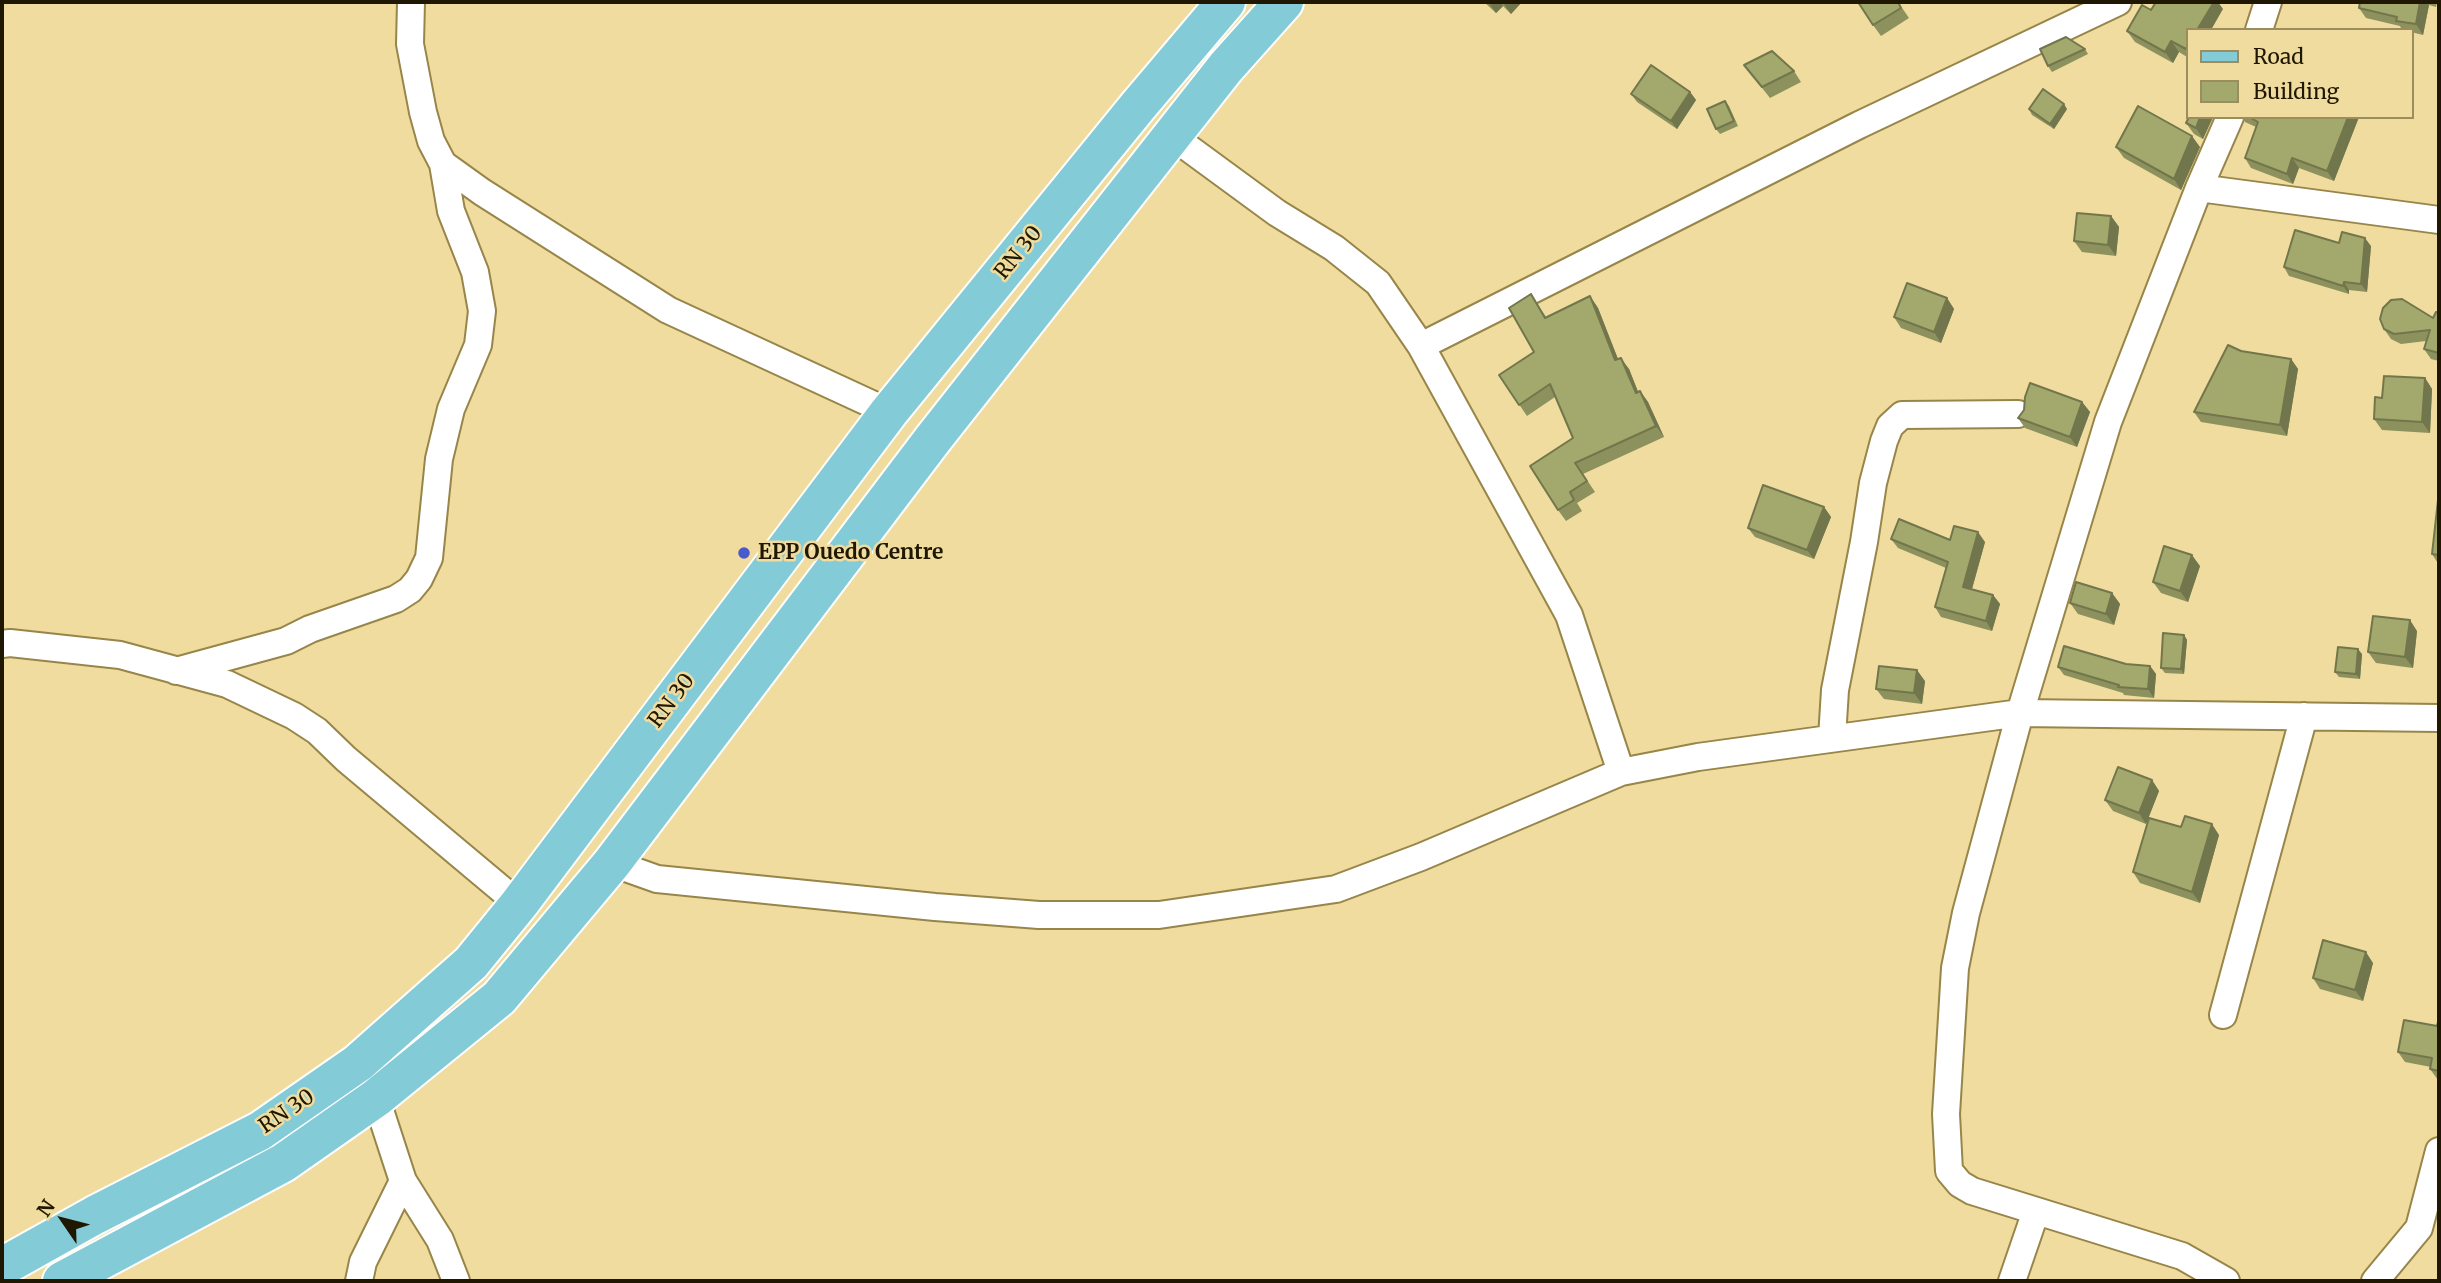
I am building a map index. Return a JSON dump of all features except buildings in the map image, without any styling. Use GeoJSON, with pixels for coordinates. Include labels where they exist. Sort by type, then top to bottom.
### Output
{"type":"FeatureCollection","features":[{"type":"Feature","properties":{"kind":"main road","name":"RN 30"},"geometry":{"type":"LineString","coordinates":[[2,1268],[95,1215],[260,1131],[358,1063],[471,963],[519,904],[889,412],[1226,2]]}},
{"type":"Feature","properties":{"kind":"main road","name":"RN 30"},"geometry":{"type":"LineString","coordinates":[[62,1281],[283,1163],[376,1098],[499,998],[612,863],[933,439],[1226,67],[1284,2]]}},
{"type":"Feature","properties":{"kind":"street"},"geometry":{"type":"LineString","coordinates":[[176,671],[286,641],[310,629],[396,599],[410,590],[419,579],[429,558],[439,459],[451,409],[478,345],[482,311],[475,272],[451,211],[443,164],[431,141],[423,113],[410,44],[411,2]]}},
{"type":"Feature","properties":{"kind":"street"},"geometry":{"type":"LineString","coordinates":[[1421,346],[1859,125],[2118,2]]}},
{"type":"Feature","properties":{"kind":"street"},"geometry":{"type":"LineString","coordinates":[[2260,28],[2268,2]]}},
{"type":"Feature","properties":{"kind":"street"},"geometry":{"type":"LineString","coordinates":[[2226,1281],[2182,1256],[1972,1191],[1960,1184],[1949,1171],[1946,1114],[1955,968],[1966,913],[2020,713],[2108,422],[2199,188],[2229,119]]}},
{"type":"Feature","properties":{"kind":"street"},"geometry":{"type":"LineString","coordinates":[[1172,136],[1277,213],[1334,248],[1378,283],[1421,346],[1569,615],[1621,772]]}},
{"type":"Feature","properties":{"kind":"street"},"geometry":{"type":"LineString","coordinates":[[443,164],[482,192],[668,310],[889,412]]}},
{"type":"Feature","properties":{"kind":"street"},"geometry":{"type":"LineString","coordinates":[[2199,188],[2439,220]]}},
{"type":"Feature","properties":{"kind":"street"},"geometry":{"type":"LineString","coordinates":[[1832,738],[1835,690],[1873,484],[1890,426],[1902,415],[2018,414]]}},
{"type":"Feature","properties":{"kind":"street"},"geometry":{"type":"LineString","coordinates":[[2,644],[120,655],[227,684],[294,716],[317,731],[346,759],[519,904]]}},
{"type":"Feature","properties":{"kind":"street"},"geometry":{"type":"LineString","coordinates":[[612,863],[657,879],[935,906],[1039,915],[1160,915],[1336,889],[1420,857],[1621,772],[1698,757],[2020,713],[2439,718]]}},
{"type":"Feature","properties":{"kind":"street"},"geometry":{"type":"LineString","coordinates":[[2223,1015],[2304,716]]}},
{"type":"Feature","properties":{"kind":"street"},"geometry":{"type":"LineString","coordinates":[[376,1098],[403,1181],[440,1240],[456,1281]]}},
{"type":"Feature","properties":{"kind":"street"},"geometry":{"type":"LineString","coordinates":[[2375,1281],[2429,1231],[2439,1151]]}},
{"type":"Feature","properties":{"kind":"street"},"geometry":{"type":"LineString","coordinates":[[359,1281],[363,1262],[403,1181]]}},
{"type":"Feature","properties":{"kind":"street"},"geometry":{"type":"LineString","coordinates":[[2012,1281],[2036,1211]]}},
{"type":"Feature","properties":{"kind":"place","name":"EPP Ouedo Centre"},"geometry":{"type":"Point","coordinates":[744,553]}}]}
